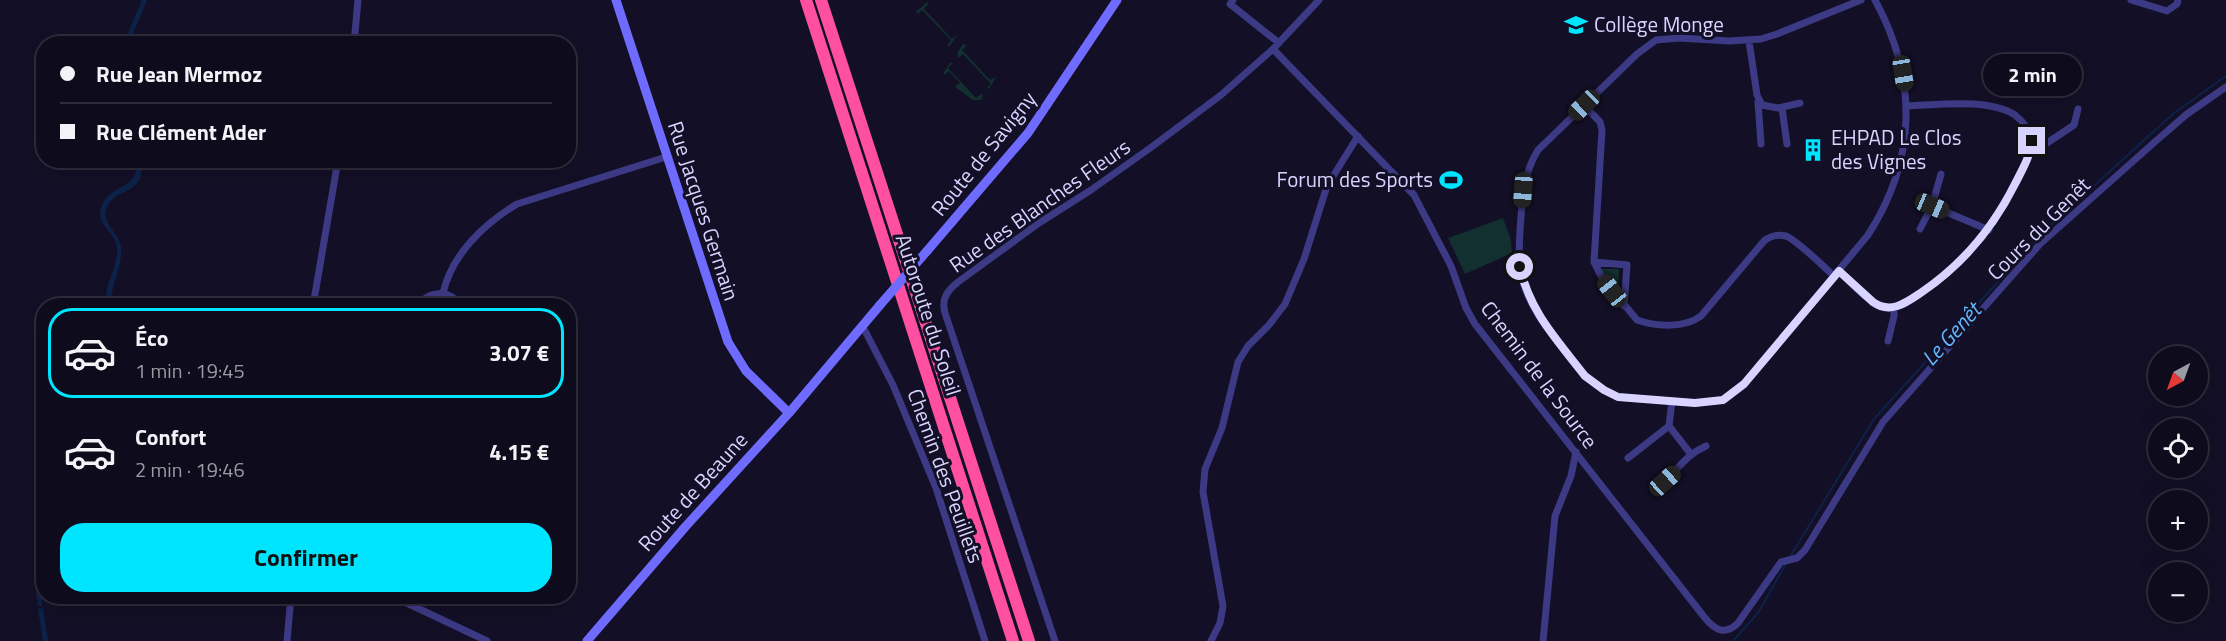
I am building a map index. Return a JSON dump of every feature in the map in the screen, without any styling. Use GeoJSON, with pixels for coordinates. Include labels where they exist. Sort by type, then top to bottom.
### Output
{"type":"FeatureCollection","features":[{"type":"Feature","properties":{"kind":"highway","name":"Autoroute du Soleil"},"geometry":{"type":"LineString","coordinates":[[806,0],[1013,641]]}},
{"type":"Feature","properties":{"kind":"highway","name":"Autoroute du Soleil"},"geometry":{"type":"LineString","coordinates":[[821,0],[1029,641]]}},
{"type":"Feature","properties":{"kind":"main road","name":"Rue Jacques Germain"},"geometry":{"type":"LineString","coordinates":[[616,0],[719,319],[732,351],[746,371],[789,412]]}},
{"type":"Feature","properties":{"kind":"main road","name":"Route de Savigny"},"geometry":{"type":"LineString","coordinates":[[827,369],[1028,133],[1064,81],[1113,2]]}},
{"type":"Feature","properties":{"kind":"main road","name":"Route de Beaune"},"geometry":{"type":"LineString","coordinates":[[587,641],[700,510],[827,369]]}},
{"type":"Feature","properties":{"kind":"street"},"geometry":{"type":"LineString","coordinates":[[355,36],[358,0]]}},
{"type":"Feature","properties":{"kind":"street"},"geometry":{"type":"LineString","coordinates":[[1233,0],[1230,4],[1279,43]]}},
{"type":"Feature","properties":{"kind":"street","name":"Rue des Blanches Fleurs"},"geometry":{"type":"LineString","coordinates":[[1055,641],[945,314],[944,298],[958,282],[1011,243],[1075,198],[1096,187],[1221,95],[1273,49],[1319,0]]}},
{"type":"Feature","properties":{"kind":"street"},"geometry":{"type":"LineString","coordinates":[[1861,0],[1777,34],[1749,41],[1679,38],[1656,40],[1637,54],[1538,150],[1528,168],[1523,190],[1520,267],[1524,285],[1537,313],[1585,376],[1594,384],[1618,397],[1671,401],[1723,400],[1744,384],[1868,235],[1885,207],[1892,190],[1904,149],[1907,106],[1898,54],[1875,0]]}},
{"type":"Feature","properties":{"kind":"street"},"geometry":{"type":"LineString","coordinates":[[2131,0],[2168,11],[2177,4],[2178,0]]}},
{"type":"Feature","properties":{"kind":"street"},"geometry":{"type":"LineString","coordinates":[[1749,41],[1758,100],[1761,144]]}},
{"type":"Feature","properties":{"kind":"street","name":"Chemin de la Source"},"geometry":{"type":"LineString","coordinates":[[1273,49],[1414,195],[1464,290],[1466,308],[1474,324],[1710,624],[1723,632]]}},
{"type":"Feature","properties":{"kind":"street","name":"Cours du Genêt"},"geometry":{"type":"LineString","coordinates":[[1723,632],[1729,631],[1738,623],[1776,566],[1789,559],[1797,558],[1805,550],[1883,422],[2040,244],[2187,114],[2226,87]]}},
{"type":"Feature","properties":{"kind":"street"},"geometry":{"type":"LineString","coordinates":[[1758,100],[1767,107],[1782,108],[1800,103]]}},
{"type":"Feature","properties":{"kind":"street"},"geometry":{"type":"LineString","coordinates":[[1584,105],[1600,122],[1602,130],[1594,262],[1601,276],[1634,317],[1644,322],[1682,325],[1693,322],[1701,316],[1764,241],[1779,235],[1789,238],[1879,306],[1894,308],[1906,302],[1959,264],[1989,230],[2005,205],[2031,150],[2032,141],[2025,125],[2006,110],[1952,104],[1907,106]]}},
{"type":"Feature","properties":{"kind":"street"},"geometry":{"type":"LineString","coordinates":[[1782,108],[1787,144]]}},
{"type":"Feature","properties":{"kind":"street"},"geometry":{"type":"LineString","coordinates":[[2031,150],[2038,149],[2074,125],[2078,109]]}},
{"type":"Feature","properties":{"kind":"street"},"geometry":{"type":"LineString","coordinates":[[1211,641],[1220,623],[1223,606],[1203,492],[1204,469],[1222,428],[1238,362],[1248,346],[1286,304],[1305,259],[1327,186],[1358,136]]}},
{"type":"Feature","properties":{"kind":"street"},"geometry":{"type":"LineString","coordinates":[[443,293],[450,272],[458,258],[483,228],[518,204],[666,157]]}},
{"type":"Feature","properties":{"kind":"street"},"geometry":{"type":"LineString","coordinates":[[314,298],[337,168]]}},
{"type":"Feature","properties":{"kind":"street"},"geometry":{"type":"LineString","coordinates":[[1920,229],[1932,206],[1941,174]]}},
{"type":"Feature","properties":{"kind":"street"},"geometry":{"type":"LineString","coordinates":[[1932,206],[1989,230]]}},
{"type":"Feature","properties":{"kind":"street"},"geometry":{"type":"LineString","coordinates":[[1594,262],[1627,265],[1624,306]]}},
{"type":"Feature","properties":{"kind":"street"},"geometry":{"type":"LineString","coordinates":[[1511,271],[1520,267]]}},
{"type":"Feature","properties":{"kind":"street"},"geometry":{"type":"LineString","coordinates":[[425,298],[443,293],[454,298]]}},
{"type":"Feature","properties":{"kind":"street"},"geometry":{"type":"LineString","coordinates":[[1887,341],[1894,308]]}},
{"type":"Feature","properties":{"kind":"street","name":"Chemin des Peuillets"},"geometry":{"type":"LineString","coordinates":[[863,327],[886,371],[936,488],[985,641]]}},
{"type":"Feature","properties":{"kind":"street"},"geometry":{"type":"LineString","coordinates":[[1628,458],[1668,426],[1671,401]]}},
{"type":"Feature","properties":{"kind":"street"},"geometry":{"type":"LineString","coordinates":[[1668,426],[1690,453]]}},
{"type":"Feature","properties":{"kind":"street"},"geometry":{"type":"LineString","coordinates":[[1665,481],[1690,453],[1706,446]]}},
{"type":"Feature","properties":{"kind":"street"},"geometry":{"type":"LineString","coordinates":[[1543,641],[1555,516],[1571,476],[1576,452]]}},
{"type":"Feature","properties":{"kind":"street"},"geometry":{"type":"LineString","coordinates":[[287,641],[290,604]]}},
{"type":"Feature","properties":{"kind":"street"},"geometry":{"type":"LineString","coordinates":[[409,604],[487,641]]}},
{"type":"Feature","properties":{"kind":"green space"},"geometry":{"type":"Polygon","coordinates":[[[927,2],[924,9],[952,39],[957,35],[950,46],[947,45],[951,40],[922,10],[918,14],[916,12],[927,2]]]}},
{"type":"Feature","properties":{"kind":"green space"},"geometry":{"type":"Polygon","coordinates":[[[963,44],[967,45],[962,50],[990,80],[996,77],[989,89],[987,88],[991,84],[963,54],[958,58],[957,53],[963,44]]]}},
{"type":"Feature","properties":{"kind":"green space"},"geometry":{"type":"Polygon","coordinates":[[[950,63],[953,63],[948,68],[976,98],[983,95],[981,100],[973,100],[955,87],[960,83],[949,71],[944,75],[950,63]]]}},
{"type":"Feature","properties":{"kind":"green space"},"geometry":{"type":"Polygon","coordinates":[[[1503,218],[1511,240],[1512,253],[1465,274],[1448,238],[1503,218]]]}},
{"type":"Feature","properties":{"kind":"green space"},"geometry":{"type":"Polygon","coordinates":[[[1600,269],[1619,269],[1618,293],[1600,269]]]}},
{"type":"Feature","properties":{"kind":"water"},"geometry":{"type":"Polygon","coordinates":[[[142,0],[147,0],[132,36],[127,36],[142,0]]]}},
{"type":"Feature","properties":{"kind":"water"},"geometry":{"type":"Polygon","coordinates":[[[136,168],[142,168],[140,179],[133,187],[115,197],[106,211],[107,222],[119,241],[121,255],[112,298],[106,298],[116,262],[117,247],[100,212],[106,198],[129,182],[136,168]]]}},
{"type":"Feature","properties":{"kind":"water"},"geometry":{"type":"Polygon","coordinates":[[[43,608],[48,641],[43,641],[38,609],[43,608]]]}},
{"type":"Feature","properties":{"kind":"waterway","name":"Le Genêt"},"geometry":{"type":"LineString","coordinates":[[1790,557],[1874,419],[2044,231],[2173,114],[2226,76]]}},
{"type":"Feature","properties":{"kind":"waterway","name":"Le Genêt"},"geometry":{"type":"LineString","coordinates":[[1733,641],[1758,613],[1787,562]]}},
{"type":"Feature","properties":{"kind":"place","name":"Collège Monge"},"geometry":{"type":"Point","coordinates":[1576,25]}},
{"type":"Feature","properties":{"kind":"place","name":"EHPAD Le Clos des Vignes"},"geometry":{"type":"Point","coordinates":[1813,150]}},
{"type":"Feature","properties":{"kind":"place","name":"Forum des Sports"},"geometry":{"type":"Point","coordinates":[1451,180]}},
{"type":"Feature","properties":{"kind":"route"},"geometry":{"type":"LineString","coordinates":[[1520,267],[1529,300],[1537,313],[1585,376],[1594,384],[1618,397],[1695,403],[1723,400],[1744,384],[1839,271],[1873,302],[1879,306],[1894,308],[1934,284],[1959,264],[1989,230],[2005,205],[2031,150],[2032,141]]}}]}
